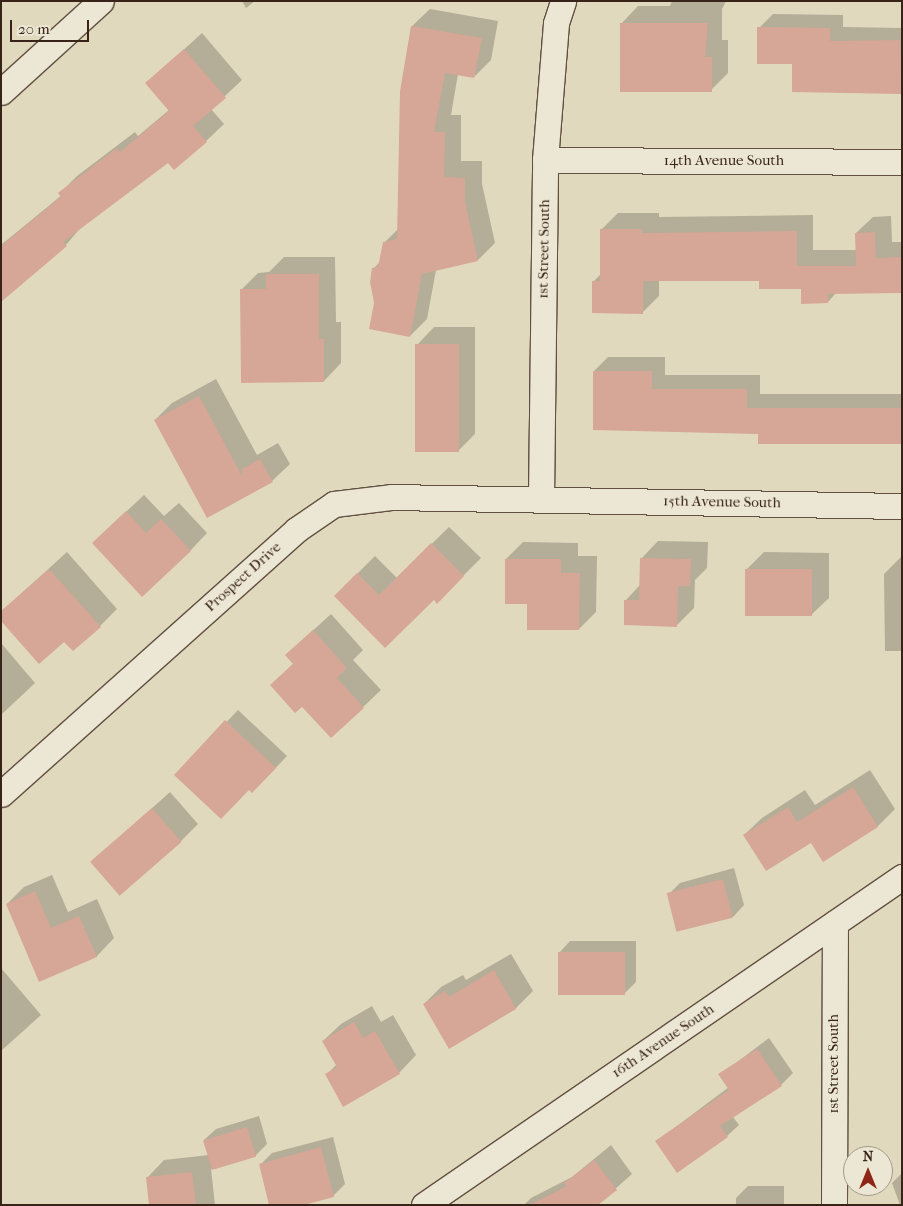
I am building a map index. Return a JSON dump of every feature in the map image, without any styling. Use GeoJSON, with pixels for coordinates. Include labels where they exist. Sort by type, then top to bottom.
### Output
{"type":"FeatureCollection","features":[{"type":"Feature","properties":{"kind":"street"},"geometry":{"type":"LineString","coordinates":[[1,92],[101,1]]}},
{"type":"Feature","properties":{"kind":"street","name":"1st Street South"},"geometry":{"type":"LineString","coordinates":[[542,498],[545,160],[556,23],[563,1]]}},
{"type":"Feature","properties":{"kind":"street","name":"14th Avenue South"},"geometry":{"type":"LineString","coordinates":[[545,160],[902,162]]}},
{"type":"Feature","properties":{"kind":"street","name":"Prospect Drive"},"geometry":{"type":"LineString","coordinates":[[1,794],[296,530],[334,504],[391,497],[542,498]]}},
{"type":"Feature","properties":{"kind":"street","name":"15th Avenue South"},"geometry":{"type":"LineString","coordinates":[[542,498],[902,506]]}},
{"type":"Feature","properties":{"kind":"street","name":"16th Avenue South"},"geometry":{"type":"LineString","coordinates":[[424,1205],[902,877]]}},
{"type":"Feature","properties":{"kind":"street","name":"1st Street South"},"geometry":{"type":"LineString","coordinates":[[834,1205],[835,923]]}},
{"type":"Feature","properties":{"kind":"building"},"geometry":{"type":"Polygon","coordinates":[[[620,23],[708,23],[705,57],[712,57],[712,92],[620,92],[620,23]]]}},
{"type":"Feature","properties":{"kind":"building"},"geometry":{"type":"Polygon","coordinates":[[[411,26],[482,38],[474,78],[445,73],[434,132],[445,132],[444,177],[465,178],[465,202],[478,261],[422,274],[410,337],[369,329],[374,303],[370,282],[372,268],[378,267],[383,242],[397,239],[400,91],[411,26]]]}},
{"type":"Feature","properties":{"kind":"building"},"geometry":{"type":"Polygon","coordinates":[[[757,27],[830,28],[830,41],[900,40],[902,94],[792,92],[792,64],[757,64],[757,27]]]}},
{"type":"Feature","properties":{"kind":"building"},"geometry":{"type":"Polygon","coordinates":[[[184,49],[226,98],[193,126],[207,142],[174,170],[168,163],[63,242],[67,246],[1,302],[1,246],[61,197],[58,193],[117,148],[120,152],[169,111],[145,83],[184,49]]]}},
{"type":"Feature","properties":{"kind":"building"},"geometry":{"type":"Polygon","coordinates":[[[600,229],[642,229],[642,233],[797,231],[797,266],[856,266],[855,233],[875,232],[876,258],[902,257],[902,293],[828,294],[828,303],[801,304],[801,289],[759,289],[759,281],[643,281],[643,314],[592,313],[592,281],[600,281],[600,229]]]}},
{"type":"Feature","properties":{"kind":"building"},"geometry":{"type":"Polygon","coordinates":[[[266,274],[319,274],[319,339],[324,339],[324,382],[241,383],[240,289],[266,289],[266,274]]]}},
{"type":"Feature","properties":{"kind":"building"},"geometry":{"type":"Polygon","coordinates":[[[415,344],[459,344],[459,452],[415,452],[415,344]]]}},
{"type":"Feature","properties":{"kind":"building"},"geometry":{"type":"Polygon","coordinates":[[[593,371],[652,371],[652,389],[747,389],[747,408],[902,408],[902,444],[758,444],[758,434],[593,430],[593,371]]]}},
{"type":"Feature","properties":{"kind":"building"},"geometry":{"type":"Polygon","coordinates":[[[199,396],[242,476],[242,469],[260,459],[273,482],[207,518],[154,420],[199,396]]]}},
{"type":"Feature","properties":{"kind":"building"},"geometry":{"type":"Polygon","coordinates":[[[126,511],[146,533],[161,519],[191,551],[142,597],[92,543],[126,511]]]}},
{"type":"Feature","properties":{"kind":"building"},"geometry":{"type":"Polygon","coordinates":[[[431,543],[464,576],[437,604],[434,600],[385,648],[334,596],[357,573],[379,595],[431,543]]]}},
{"type":"Feature","properties":{"kind":"building"},"geometry":{"type":"Polygon","coordinates":[[[640,558],[691,559],[690,586],[678,586],[677,627],[624,625],[624,600],[639,600],[640,558]]]}},
{"type":"Feature","properties":{"kind":"building"},"geometry":{"type":"Polygon","coordinates":[[[505,559],[561,559],[561,573],[580,573],[579,630],[527,630],[527,604],[505,604],[505,559]]]}},
{"type":"Feature","properties":{"kind":"building"},"geometry":{"type":"Polygon","coordinates":[[[49,569],[101,627],[73,651],[64,642],[39,664],[1,621],[1,611],[49,569]]]}},
{"type":"Feature","properties":{"kind":"building"},"geometry":{"type":"Polygon","coordinates":[[[745,569],[812,569],[812,616],[745,616],[745,569]]]}},
{"type":"Feature","properties":{"kind":"building"},"geometry":{"type":"Polygon","coordinates":[[[313,630],[347,668],[337,678],[364,708],[331,738],[302,707],[295,713],[270,685],[293,664],[285,655],[313,630]]]}},
{"type":"Feature","properties":{"kind":"building"},"geometry":{"type":"Polygon","coordinates":[[[225,720],[276,768],[252,793],[249,790],[221,819],[174,775],[225,720]]]}},
{"type":"Feature","properties":{"kind":"building"},"geometry":{"type":"Polygon","coordinates":[[[853,787],[878,827],[823,862],[811,843],[766,871],[743,835],[788,807],[797,822],[853,787]]]}},
{"type":"Feature","properties":{"kind":"building"},"geometry":{"type":"Polygon","coordinates":[[[152,808],[182,842],[120,896],[90,862],[152,808]]]}},
{"type":"Feature","properties":{"kind":"building"},"geometry":{"type":"Polygon","coordinates":[[[723,879],[733,918],[676,932],[667,893],[723,879]]]}},
{"type":"Feature","properties":{"kind":"building"},"geometry":{"type":"Polygon","coordinates":[[[35,891],[51,928],[79,916],[97,957],[39,982],[6,904],[35,891]]]}},
{"type":"Feature","properties":{"kind":"building"},"geometry":{"type":"Polygon","coordinates":[[[558,952],[625,952],[625,995],[558,995],[558,952]]]}},
{"type":"Feature","properties":{"kind":"building"},"geometry":{"type":"Polygon","coordinates":[[[494,970],[516,1009],[449,1049],[423,1004],[445,991],[449,997],[494,970]]]}},
{"type":"Feature","properties":{"kind":"building"},"geometry":{"type":"Polygon","coordinates":[[[354,1022],[363,1038],[375,1031],[400,1074],[343,1107],[325,1074],[337,1067],[322,1041],[354,1022]]]}},
{"type":"Feature","properties":{"kind":"building"},"geometry":{"type":"Polygon","coordinates":[[[757,1049],[782,1086],[720,1126],[728,1137],[677,1173],[655,1141],[729,1090],[718,1074],[757,1049]]]}},
{"type":"Feature","properties":{"kind":"building"},"geometry":{"type":"Polygon","coordinates":[[[247,1127],[256,1157],[212,1170],[203,1140],[247,1127]]]}},
{"type":"Feature","properties":{"kind":"building"},"geometry":{"type":"Polygon","coordinates":[[[321,1147],[334,1197],[304,1205],[269,1205],[259,1164],[321,1147]]]}},
{"type":"Feature","properties":{"kind":"building"},"geometry":{"type":"Polygon","coordinates":[[[594,1160],[617,1190],[598,1205],[530,1205],[567,1186],[564,1183],[594,1160]]]}},
{"type":"Feature","properties":{"kind":"building"},"geometry":{"type":"Polygon","coordinates":[[[192,1172],[196,1205],[149,1205],[146,1177],[192,1172]]]}}]}
